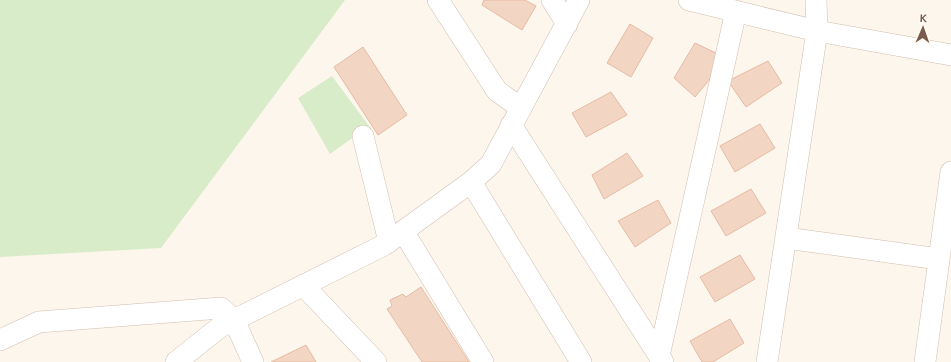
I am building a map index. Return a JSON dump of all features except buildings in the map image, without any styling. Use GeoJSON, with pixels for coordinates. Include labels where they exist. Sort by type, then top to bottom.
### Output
{"type":"FeatureCollection","features":[{"type":"Feature","properties":{"kind":"street"},"geometry":{"type":"LineString","coordinates":[[438,0],[497,91],[516,117],[661,359]]}},
{"type":"Feature","properties":{"kind":"street"},"geometry":{"type":"LineString","coordinates":[[552,0],[566,24]]}},
{"type":"Feature","properties":{"kind":"street"},"geometry":{"type":"LineString","coordinates":[[176,362],[220,327],[384,245],[471,182],[491,164],[579,0]]}},
{"type":"Feature","properties":{"kind":"street"},"geometry":{"type":"LineString","coordinates":[[689,0],[817,31],[951,55]]}},
{"type":"Feature","properties":{"kind":"street"},"geometry":{"type":"LineString","coordinates":[[767,362],[817,31],[816,0]]}},
{"type":"Feature","properties":{"kind":"street"},"geometry":{"type":"LineString","coordinates":[[661,359],[736,11]]}},
{"type":"Feature","properties":{"kind":"street"},"geometry":{"type":"LineString","coordinates":[[363,136],[396,236],[483,362]]}},
{"type":"Feature","properties":{"kind":"street"},"geometry":{"type":"LineString","coordinates":[[925,362],[951,172]]}},
{"type":"Feature","properties":{"kind":"street"},"geometry":{"type":"LineString","coordinates":[[471,182],[581,362]]}},
{"type":"Feature","properties":{"kind":"street"},"geometry":{"type":"LineString","coordinates":[[786,238],[939,259]]}},
{"type":"Feature","properties":{"kind":"street"},"geometry":{"type":"LineString","coordinates":[[303,285],[376,362]]}},
{"type":"Feature","properties":{"kind":"street"},"geometry":{"type":"LineString","coordinates":[[0,340],[39,322],[221,308],[234,320],[253,362]]}},
{"type":"Feature","properties":{"kind":"green space"},"geometry":{"type":"Polygon","coordinates":[[[0,0],[345,0],[161,248],[0,257],[0,0]]]}},
{"type":"Feature","properties":{"kind":"green space"},"geometry":{"type":"Polygon","coordinates":[[[332,76],[369,126],[330,154],[298,98],[332,76]]]}}]}
